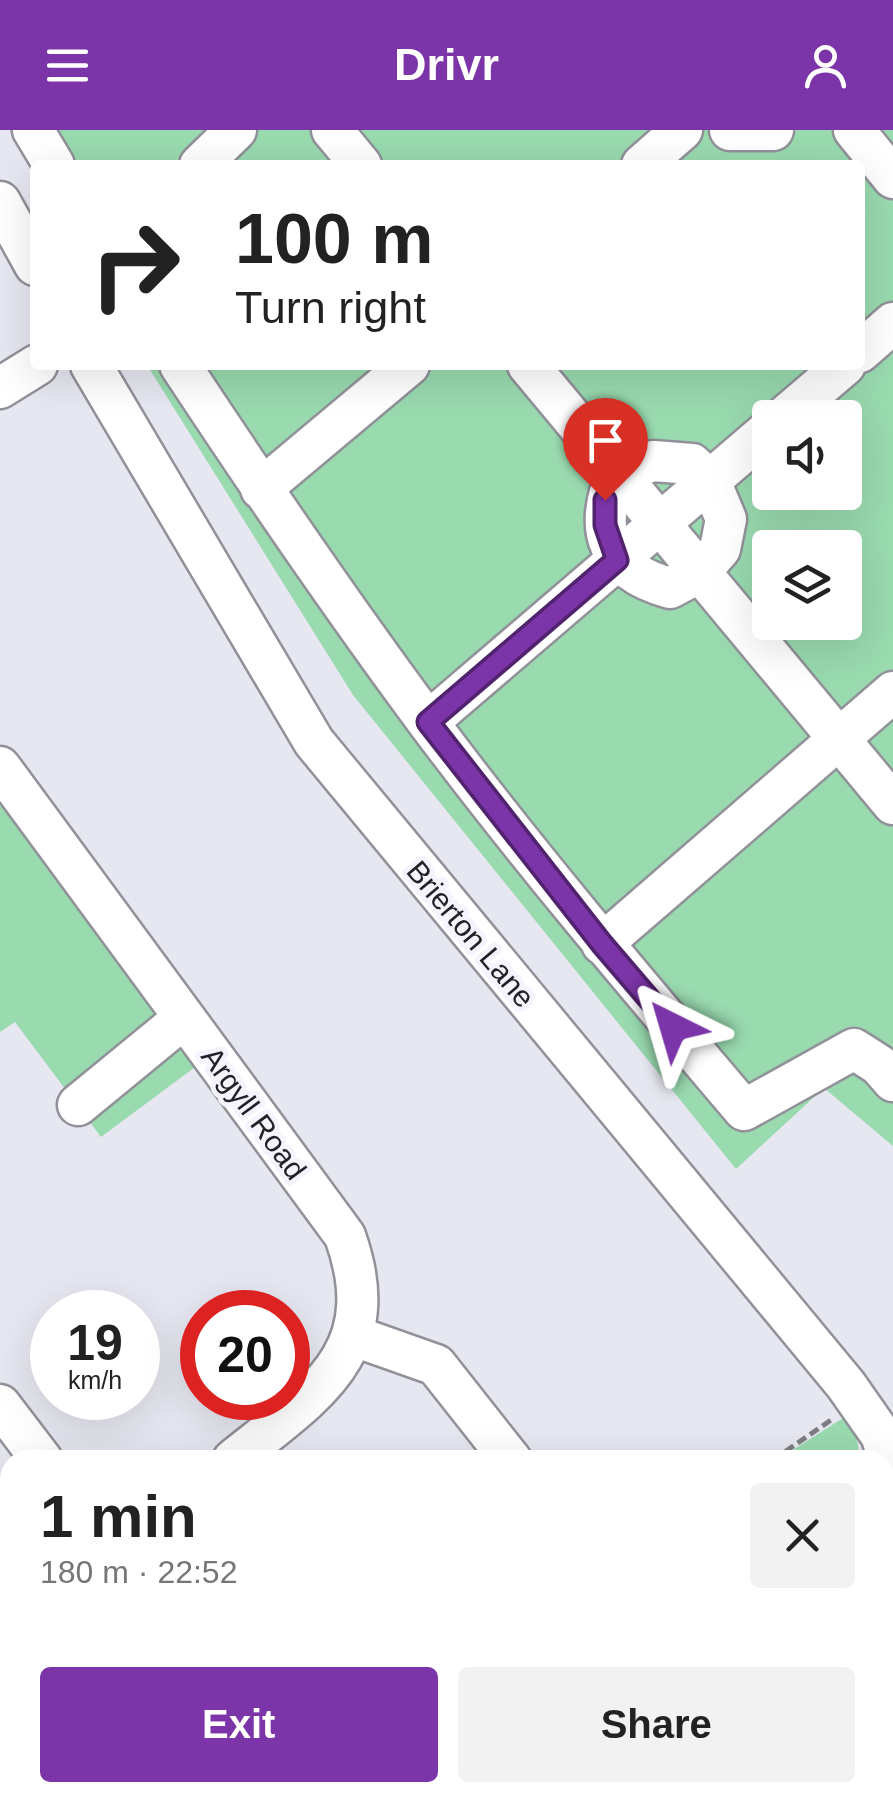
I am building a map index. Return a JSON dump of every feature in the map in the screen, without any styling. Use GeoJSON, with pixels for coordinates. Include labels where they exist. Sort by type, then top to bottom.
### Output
{"type":"FeatureCollection","features":[{"type":"Feature","properties":{"kind":"street"},"geometry":{"type":"LineString","coordinates":[[33,130],[51,160]]}},
{"type":"Feature","properties":{"kind":"street"},"geometry":{"type":"LineString","coordinates":[[205,160],[236,130]]}},
{"type":"Feature","properties":{"kind":"street"},"geometry":{"type":"LineString","coordinates":[[332,130],[357,160]]}},
{"type":"Feature","properties":{"kind":"street"},"geometry":{"type":"LineString","coordinates":[[648,160],[682,130]]}},
{"type":"Feature","properties":{"kind":"street"},"geometry":{"type":"LineString","coordinates":[[730,130],[773,130]]}},
{"type":"Feature","properties":{"kind":"street"},"geometry":{"type":"LineString","coordinates":[[854,130],[893,178]]}},
{"type":"Feature","properties":{"kind":"street"},"geometry":{"type":"LineString","coordinates":[[0,202],[30,256]]}},
{"type":"Feature","properties":{"kind":"street"},"geometry":{"type":"LineString","coordinates":[[865,348],[893,324]]}},
{"type":"Feature","properties":{"kind":"street"},"geometry":{"type":"LineString","coordinates":[[0,388],[30,369]]}},
{"type":"Feature","properties":{"kind":"street","name":"Brierton Lane"},"geometry":{"type":"LineString","coordinates":[[95,370],[314,742],[858,1402],[881,1435],[886,1450]]}},
{"type":"Feature","properties":{"kind":"street"},"geometry":{"type":"LineString","coordinates":[[183,370],[428,722],[602,944],[744,1110],[854,1048],[879,1065],[893,1081]]}},
{"type":"Feature","properties":{"kind":"street"},"geometry":{"type":"LineString","coordinates":[[262,488],[403,370]]}},
{"type":"Feature","properties":{"kind":"street"},"geometry":{"type":"LineString","coordinates":[[532,370],[893,804]]}},
{"type":"Feature","properties":{"kind":"street"},"geometry":{"type":"LineString","coordinates":[[804,400],[838,370]]}},
{"type":"Feature","properties":{"kind":"street"},"geometry":{"type":"LineString","coordinates":[[428,722],[752,445]]}},
{"type":"Feature","properties":{"kind":"street"},"geometry":{"type":"LineString","coordinates":[[654,461],[692,464],[710,481],[726,518],[720,549],[700,572],[670,588],[645,581],[617,560],[605,525],[605,500],[617,472],[654,461]]}},
{"type":"Feature","properties":{"kind":"street"},"geometry":{"type":"LineString","coordinates":[[602,944],[893,692]]}},
{"type":"Feature","properties":{"kind":"street","name":"Argyll Road"},"geometry":{"type":"LineString","coordinates":[[1,770],[344,1236],[357,1285],[354,1336],[313,1396],[246,1450]]}},
{"type":"Feature","properties":{"kind":"street"},"geometry":{"type":"LineString","coordinates":[[78,1105],[184,1018]]}},
{"type":"Feature","properties":{"kind":"street"},"geometry":{"type":"LineString","coordinates":[[354,1336],[424,1359],[442,1370],[503,1450]]}},
{"type":"Feature","properties":{"kind":"street"},"geometry":{"type":"LineString","coordinates":[[0,1405],[34,1450]]}},
{"type":"Feature","properties":{"kind":"path"},"geometry":{"type":"LineString","coordinates":[[788,1450],[858,1402]]}},
{"type":"Feature","properties":{"kind":"green space"},"geometry":{"type":"Polygon","coordinates":[[[10,130],[893,130],[893,1146],[824,1088],[736,1169],[353,695],[150,370],[865,370],[865,160],[30,160],[30,166],[10,130]]]}},
{"type":"Feature","properties":{"kind":"green space"},"geometry":{"type":"Polygon","coordinates":[[[0,775],[210,1056],[101,1137],[15,1022],[0,1032],[0,775]]]}},
{"type":"Feature","properties":{"kind":"green space"},"geometry":{"type":"Polygon","coordinates":[[[843,1418],[856,1437],[858,1448],[858,1450],[793,1450],[843,1418]]]}},
{"type":"Feature","properties":{"kind":"route"},"geometry":{"type":"LineString","coordinates":[[605,500],[605,525],[617,560],[428,722],[602,944],[673,1027]]}}]}
